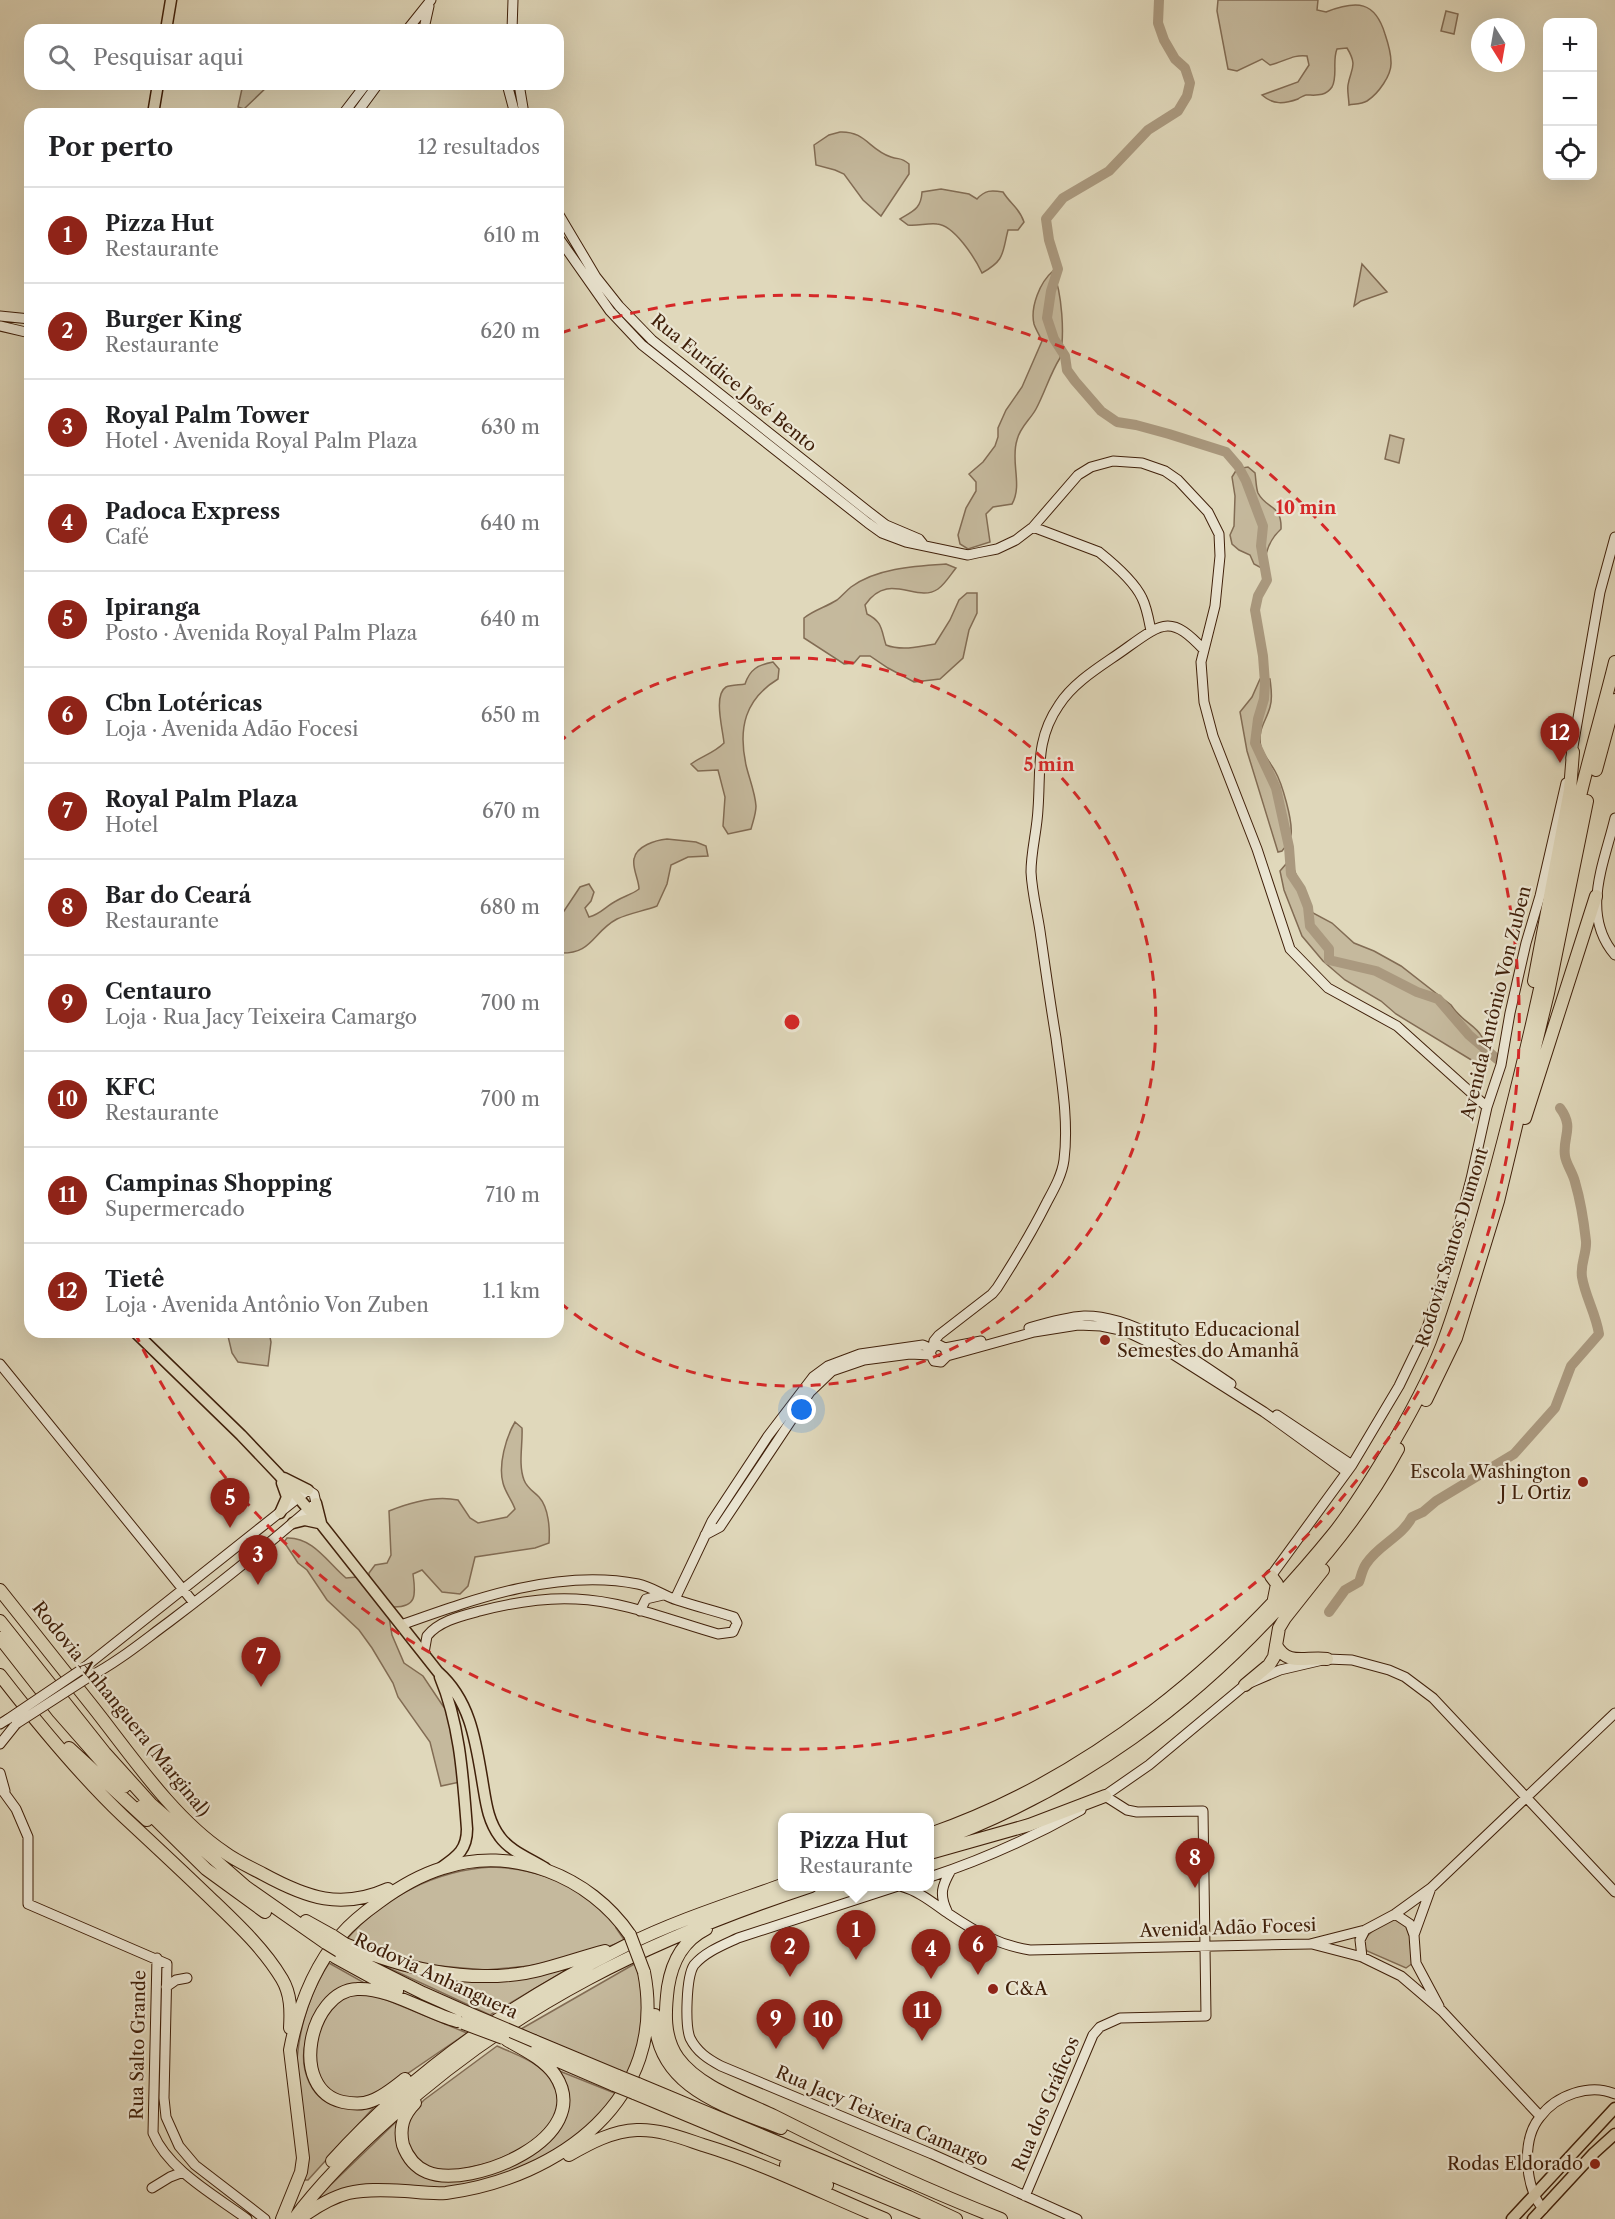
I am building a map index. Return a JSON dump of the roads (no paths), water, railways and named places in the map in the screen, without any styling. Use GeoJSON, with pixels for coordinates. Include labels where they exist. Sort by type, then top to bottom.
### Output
{"type":"FeatureCollection","features":[{"type":"Feature","properties":{"kind":"highway","name":"Rodovia Santos Dumont"},"geometry":{"type":"LineString","coordinates":[[934,1832],[995,1808],[1089,1755],[1184,1687],[1260,1617],[1336,1530],[1363,1492],[1402,1427],[1441,1348],[1479,1230],[1523,1062],[1577,808],[1615,662]]}},
{"type":"Feature","properties":{"kind":"highway","name":"Rodovia Santos Dumont"},"geometry":{"type":"LineString","coordinates":[[934,1842],[1005,1814],[1055,1787],[1148,1727],[1192,1694],[1268,1622],[1329,1552],[1361,1511],[1388,1469],[1434,1385],[1456,1338],[1509,1161],[1560,938],[1585,807],[1615,700]]}},
{"type":"Feature","properties":{"kind":"highway"},"geometry":{"type":"LineString","coordinates":[[1523,1062],[1527,1017],[1570,790],[1573,752]]}},
{"type":"Feature","properties":{"kind":"highway"},"geometry":{"type":"LineString","coordinates":[[1509,1161],[1530,1105],[1596,896]]}},
{"type":"Feature","properties":{"kind":"highway"},"geometry":{"type":"LineString","coordinates":[[1245,1685],[1269,1665],[1279,1628],[1324,1569],[1329,1552]]}},
{"type":"Feature","properties":{"kind":"highway"},"geometry":{"type":"LineString","coordinates":[[1272,1574],[1282,1581],[1293,1580]]}},
{"type":"Feature","properties":{"kind":"highway"},"geometry":{"type":"LineString","coordinates":[[1272,1574],[1277,1584],[1273,1602]]}},
{"type":"Feature","properties":{"kind":"highway","name":"Rodovia Anhanguera (Marginal)"},"geometry":{"type":"LineString","coordinates":[[0,1590],[129,1754],[181,1815],[224,1852],[282,1884],[323,1899],[347,1901],[368,1898],[417,1878]]}},
{"type":"Feature","properties":{"kind":"highway","name":"Rodovia Anhanguera"},"geometry":{"type":"LineString","coordinates":[[0,1621],[126,1777],[172,1823],[246,1887],[327,1943]]}},
{"type":"Feature","properties":{"kind":"highway","name":"Rodovia Anhanguera"},"geometry":{"type":"LineString","coordinates":[[0,1638],[58,1712],[111,1774],[184,1850],[242,1896],[423,1993],[463,2019],[505,2039],[616,2080]]}},
{"type":"Feature","properties":{"kind":"highway"},"geometry":{"type":"LineString","coordinates":[[1276,1645],[1280,1652],[1291,1659],[1327,1659]]}},
{"type":"Feature","properties":{"kind":"highway"},"geometry":{"type":"LineString","coordinates":[[2,1678],[79,1758],[157,1829],[184,1850]]}},
{"type":"Feature","properties":{"kind":"highway"},"geometry":{"type":"LineString","coordinates":[[2,1678],[66,1756],[93,1785],[234,1920],[284,1981],[289,1999],[290,2050],[303,2158],[301,2172],[282,2219]]}},
{"type":"Feature","properties":{"kind":"highway"},"geometry":{"type":"LineString","coordinates":[[934,1852],[1029,1825],[1105,1796]]}},
{"type":"Feature","properties":{"kind":"highway"},"geometry":{"type":"LineString","coordinates":[[290,2050],[298,2016],[310,1984],[339,1937],[370,1909],[417,1878],[440,1868],[496,1861],[535,1866],[590,1892],[613,1912],[646,1970],[654,1990],[657,2036],[667,2063],[695,2090],[726,2105],[864,2161],[993,2219]]}},
{"type":"Feature","properties":{"kind":"highway"},"geometry":{"type":"LineString","coordinates":[[340,1950],[434,1973],[467,1976],[525,1972],[627,1935],[694,1916],[778,1887]]}},
{"type":"Feature","properties":{"kind":"highway"},"geometry":{"type":"LineString","coordinates":[[294,2219],[348,2156],[417,2093],[532,2009],[588,1977],[647,1948],[738,1911],[799,1891]]}},
{"type":"Feature","properties":{"kind":"highway"},"geometry":{"type":"LineString","coordinates":[[738,1911],[692,1938],[674,1962],[666,2008],[667,2032],[674,2052],[692,2072],[710,2084],[864,2161]]}},
{"type":"Feature","properties":{"kind":"highway"},"geometry":{"type":"LineString","coordinates":[[282,2219],[359,2131],[403,2090],[465,2042],[627,1935]]}},
{"type":"Feature","properties":{"kind":"highway"},"geometry":{"type":"LineString","coordinates":[[444,2193],[483,2186],[536,2167],[568,2148],[607,2115],[634,2073],[643,2050],[649,2013],[646,1970]]}},
{"type":"Feature","properties":{"kind":"highway"},"geometry":{"type":"LineString","coordinates":[[463,2019],[439,2016],[376,1991],[356,1989],[344,1992],[328,2003],[315,2029],[310,2063],[313,2077],[319,2088],[332,2099],[363,2104],[380,2097],[430,2060],[465,2042]]}},
{"type":"Feature","properties":{"kind":"highway","name":"Rodovia Anhanguera"},"geometry":{"type":"LineString","coordinates":[[463,2019],[534,2041],[718,2129],[937,2219]]}},
{"type":"Feature","properties":{"kind":"highway"},"geometry":{"type":"LineString","coordinates":[[463,2058],[419,2098],[405,2115],[402,2138],[404,2148],[417,2166],[427,2172],[453,2174],[494,2166],[537,2145],[554,2130],[559,2120],[563,2096],[554,2073],[532,2055],[505,2039]]}},
{"type":"Feature","properties":{"kind":"highway","name":"Rodovia Anhanguera"},"geometry":{"type":"LineString","coordinates":[[636,2089],[909,2197],[956,2219]]}},
{"type":"Feature","properties":{"kind":"highway"},"geometry":{"type":"LineString","coordinates":[[718,2129],[898,2219]]}},
{"type":"Feature","properties":{"kind":"highway"},"geometry":{"type":"LineString","coordinates":[[299,2219],[323,2202],[340,2194],[358,2190],[444,2193],[475,2192],[496,2187],[531,2175],[613,2134],[637,2130],[654,2131],[735,2155],[885,2219]]}},
{"type":"Feature","properties":{"kind":"highway"},"geometry":{"type":"LineString","coordinates":[[969,2207],[1001,2219]]}},
{"type":"Feature","properties":{"kind":"main road"},"geometry":{"type":"LineString","coordinates":[[167,24],[171,0]]}},
{"type":"Feature","properties":{"kind":"main road"},"geometry":{"type":"LineString","coordinates":[[154,108],[157,90]]}},
{"type":"Feature","properties":{"kind":"main road"},"geometry":{"type":"LineString","coordinates":[[141,1338],[241,1435],[279,1474],[298,1498],[312,1506],[321,1524],[438,1672],[451,1685],[470,1720],[491,1823],[505,1843],[556,1874]]}},
{"type":"Feature","properties":{"kind":"main road"},"geometry":{"type":"LineString","coordinates":[[279,1474],[308,1490]]}},
{"type":"Feature","properties":{"kind":"main road"},"geometry":{"type":"LineString","coordinates":[[279,1474],[286,1497],[280,1513]]}},
{"type":"Feature","properties":{"kind":"main road"},"geometry":{"type":"LineString","coordinates":[[293,1522],[305,1520],[321,1524]]}},
{"type":"Feature","properties":{"kind":"main road"},"geometry":{"type":"LineString","coordinates":[[438,1672],[446,1691],[458,1743],[467,1841],[462,1852],[440,1868]]}},
{"type":"Feature","properties":{"kind":"main road"},"geometry":{"type":"LineString","coordinates":[[458,1743],[469,1749],[476,1743]]}},
{"type":"Feature","properties":{"kind":"main road"},"geometry":{"type":"LineString","coordinates":[[1512,2219],[1615,2108]]}},
{"type":"Feature","properties":{"kind":"main road"},"geometry":{"type":"LineString","coordinates":[[1533,2219],[1615,2133]]}},
{"type":"Feature","properties":{"kind":"street"},"geometry":{"type":"LineString","coordinates":[[512,24],[513,0]]}},
{"type":"Feature","properties":{"kind":"street"},"geometry":{"type":"LineString","coordinates":[[412,24],[431,1]]}},
{"type":"Feature","properties":{"kind":"street"},"geometry":{"type":"LineString","coordinates":[[427,24],[426,17],[431,1]]}},
{"type":"Feature","properties":{"kind":"street"},"geometry":{"type":"LineString","coordinates":[[348,108],[361,90]]}},
{"type":"Feature","properties":{"kind":"street"},"geometry":{"type":"LineString","coordinates":[[360,108],[374,90]]}},
{"type":"Feature","properties":{"kind":"street"},"geometry":{"type":"LineString","coordinates":[[509,90],[513,108]]}},
{"type":"Feature","properties":{"kind":"street"},"geometry":{"type":"LineString","coordinates":[[520,90],[523,108]]}},
{"type":"Feature","properties":{"kind":"street","name":"Rua Eurídice José Bento"},"geometry":{"type":"LineString","coordinates":[[564,223],[596,277],[651,340],[868,512],[886,525],[919,539],[923,544]]}},
{"type":"Feature","properties":{"kind":"street","name":"Rua Eurídice José Bento"},"geometry":{"type":"LineString","coordinates":[[564,246],[610,311],[642,345],[868,523],[896,539],[968,555],[997,549],[1016,540],[1033,527],[1078,475],[1091,467],[1113,461],[1151,465],[1178,480],[1202,505],[1216,526],[1220,542],[1215,606],[1200,674],[1207,717],[1257,849],[1290,949],[1329,988],[1397,1026],[1486,1107]]}},
{"type":"Feature","properties":{"kind":"street"},"geometry":{"type":"LineString","coordinates":[[0,316],[24,318]]}},
{"type":"Feature","properties":{"kind":"street"},"geometry":{"type":"LineString","coordinates":[[0,326],[24,332]]}},
{"type":"Feature","properties":{"kind":"street"},"geometry":{"type":"LineString","coordinates":[[1033,527],[1099,552],[1108,559],[1131,583],[1143,600],[1151,631]]}},
{"type":"Feature","properties":{"kind":"street","name":"Avenida Antônio Von Zuben"},"geometry":{"type":"LineString","coordinates":[[1272,1574],[1350,1469],[1400,1386],[1427,1328],[1465,1202],[1486,1107],[1501,1065],[1510,1012],[1540,896],[1573,752],[1587,665],[1611,565],[1615,537]]}},
{"type":"Feature","properties":{"kind":"street"},"geometry":{"type":"LineString","coordinates":[[938,1350],[946,1330],[993,1294],[1028,1239],[1060,1177],[1064,1162],[1063,1086],[1031,872],[1039,808],[1038,778],[1041,745],[1051,718],[1069,692],[1082,681],[1151,631],[1160,627],[1173,625],[1191,636],[1204,650]]}},
{"type":"Feature","properties":{"kind":"street"},"geometry":{"type":"LineString","coordinates":[[1615,818],[1596,896],[1600,932],[1615,955]]}},
{"type":"Feature","properties":{"kind":"street"},"geometry":{"type":"LineString","coordinates":[[675,1599],[712,1521],[768,1436],[813,1377],[828,1366],[860,1354],[922,1345],[938,1350],[1078,1317],[1118,1321],[1133,1326],[1176,1349],[1350,1469]]}},
{"type":"Feature","properties":{"kind":"street"},"geometry":{"type":"LineString","coordinates":[[704,1536],[720,1527],[810,1392],[832,1371],[864,1360],[995,1343],[1034,1332],[1078,1325],[1125,1330],[1172,1353],[1350,1469]]}},
{"type":"Feature","properties":{"kind":"street"},"geometry":{"type":"LineString","coordinates":[[0,1364],[194,1603]]}},
{"type":"Feature","properties":{"kind":"street"},"geometry":{"type":"LineString","coordinates":[[0,1744],[8,1723],[85,1667],[308,1490],[314,1494],[312,1506],[194,1603],[122,1657],[8,1723]]}},
{"type":"Feature","properties":{"kind":"street"},"geometry":{"type":"LineString","coordinates":[[401,1625],[505,1591],[564,1582],[614,1581],[641,1585],[663,1595],[734,1617],[737,1623],[736,1628],[728,1635],[718,1634],[622,1606],[574,1599],[534,1600],[470,1614],[440,1624],[427,1636],[424,1653]]}},
{"type":"Feature","properties":{"kind":"street"},"geometry":{"type":"LineString","coordinates":[[640,1611],[646,1599],[663,1595]]}},
{"type":"Feature","properties":{"kind":"street"},"geometry":{"type":"LineString","coordinates":[[934,1876],[994,1853],[1051,1826],[1105,1796],[1149,1765],[1245,1685],[1280,1670],[1327,1659],[1352,1660],[1389,1670],[1405,1677],[1432,1698],[1615,1892]]}},
{"type":"Feature","properties":{"kind":"street","name":"Avenida Adão Focesi"},"geometry":{"type":"LineString","coordinates":[[914,1891],[1000,1944],[1030,1950],[1310,1944],[1365,1930],[1395,1914],[1431,1888],[1615,1713]]}},
{"type":"Feature","properties":{"kind":"street"},"geometry":{"type":"LineString","coordinates":[[0,1773],[3,1790],[16,1809],[28,1837],[28,1904],[167,1964],[164,2098],[170,2128],[178,2146],[195,2165],[265,2219]]}},
{"type":"Feature","properties":{"kind":"street"},"geometry":{"type":"LineString","coordinates":[[1105,1796],[1127,1810],[1137,1812],[1203,1811],[1205,1946]]}},
{"type":"Feature","properties":{"kind":"street"},"geometry":{"type":"LineString","coordinates":[[948,1913],[941,1898],[941,1890],[951,1870]]}},
{"type":"Feature","properties":{"kind":"street"},"geometry":{"type":"LineString","coordinates":[[1414,1935],[1431,1888]]}},
{"type":"Feature","properties":{"kind":"street","name":"Rua Jacy Teixeira Camargo"},"geometry":{"type":"LineString","coordinates":[[886,1891],[738,1938],[717,1948],[700,1960],[693,1967],[689,1983],[690,2037],[705,2058],[942,2158],[1077,2219]]}},
{"type":"Feature","properties":{"kind":"street"},"geometry":{"type":"LineString","coordinates":[[1395,1914],[1410,1924],[1414,1935],[1416,1963],[1442,2011]]}},
{"type":"Feature","properties":{"kind":"street"},"geometry":{"type":"LineString","coordinates":[[1362,1957],[1360,1940],[1365,1930]]}},
{"type":"Feature","properties":{"kind":"street"},"geometry":{"type":"LineString","coordinates":[[1310,1944],[1362,1957],[1401,1976],[1442,2011],[1540,2116]]}},
{"type":"Feature","properties":{"kind":"street","name":"Rua dos Gráficos"},"geometry":{"type":"LineString","coordinates":[[1025,2196],[1093,2035],[1100,2026],[1120,2018],[1206,2016],[1205,1946]]}},
{"type":"Feature","properties":{"kind":"street","name":"Rua Salto Grande"},"geometry":{"type":"LineString","coordinates":[[153,2133],[157,1958]]}},
{"type":"Feature","properties":{"kind":"street"},"geometry":{"type":"LineString","coordinates":[[1401,1976],[1412,1972],[1416,1963]]}},
{"type":"Feature","properties":{"kind":"street"},"geometry":{"type":"LineString","coordinates":[[166,1987],[176,1980],[187,1978]]}},
{"type":"Feature","properties":{"kind":"street"},"geometry":{"type":"LineString","coordinates":[[1543,2209],[1534,2194],[1528,2166],[1530,2144],[1540,2116],[1572,2093],[1591,2089],[1615,2094]]}},
{"type":"Feature","properties":{"kind":"street"},"geometry":{"type":"LineString","coordinates":[[170,2128],[153,2133],[162,2150],[183,2172],[234,2215],[247,2219]]}},
{"type":"Feature","properties":{"kind":"street"},"geometry":{"type":"LineString","coordinates":[[1528,2166],[1542,2185],[1555,2194]]}},
{"type":"Feature","properties":{"kind":"street"},"geometry":{"type":"LineString","coordinates":[[152,2188],[183,2172]]}},
{"type":"Feature","properties":{"kind":"street"},"geometry":{"type":"LineString","coordinates":[[234,2215],[250,2208]]}},
{"type":"Feature","properties":{"kind":"waterway"},"geometry":{"type":"LineString","coordinates":[[1159,0],[1158,23],[1164,40],[1175,59],[1185,68],[1190,83],[1187,96],[1178,111],[1148,130],[1109,171],[1063,198],[1046,219],[1049,240],[1058,269],[1051,291],[1047,318],[1054,339],[1065,356],[1067,370],[1101,411],[1117,422],[1169,434],[1226,452],[1238,466],[1246,481],[1263,526],[1261,546],[1267,580],[1258,596],[1255,610],[1265,683],[1255,743],[1276,788],[1289,847],[1291,874],[1301,889],[1308,907],[1310,926],[1329,949],[1329,960],[1376,971],[1417,992],[1438,999],[1469,1035],[1497,1059]]}},
{"type":"Feature","properties":{"kind":"waterway"},"geometry":{"type":"LineString","coordinates":[[1329,1612],[1345,1590],[1359,1582],[1371,1557],[1402,1530],[1412,1517],[1514,1454],[1555,1408],[1571,1366],[1599,1334],[1582,1277],[1585,1234],[1577,1189],[1565,1156],[1567,1121],[1560,1108]]}},
{"type":"Feature","properties":{"kind":"place","name":"Tietê"},"geometry":{"type":"Point","coordinates":[1560,763]}},
{"type":"Feature","properties":{"kind":"place","name":"Instituto Educacional Semestes do Amanhã"},"geometry":{"type":"Point","coordinates":[1105,1340]}},
{"type":"Feature","properties":{"kind":"place","name":"Escola Washington J L Ortiz"},"geometry":{"type":"Point","coordinates":[1583,1482]}},
{"type":"Feature","properties":{"kind":"place","name":"Ipiranga"},"geometry":{"type":"Point","coordinates":[230,1528]}},
{"type":"Feature","properties":{"kind":"place","name":"Royal Palm Tower"},"geometry":{"type":"Point","coordinates":[258,1585]}},
{"type":"Feature","properties":{"kind":"place","name":"Royal Palm Plaza"},"geometry":{"type":"Point","coordinates":[261,1687]}},
{"type":"Feature","properties":{"kind":"place","name":"Bar do Ceará"},"geometry":{"type":"Point","coordinates":[1195,1888]}},
{"type":"Feature","properties":{"kind":"place","name":"Pizza Hut"},"geometry":{"type":"Point","coordinates":[856,1960]}},
{"type":"Feature","properties":{"kind":"place","name":"Cbn Lotéricas"},"geometry":{"type":"Point","coordinates":[978,1975]}},
{"type":"Feature","properties":{"kind":"place","name":"Burger King"},"geometry":{"type":"Point","coordinates":[790,1977]}},
{"type":"Feature","properties":{"kind":"place","name":"Padoca Express"},"geometry":{"type":"Point","coordinates":[931,1979]}},
{"type":"Feature","properties":{"kind":"place","name":"C&A"},"geometry":{"type":"Point","coordinates":[993,1989]}},
{"type":"Feature","properties":{"kind":"place","name":"Campinas Shopping"},"geometry":{"type":"Point","coordinates":[922,2041]}},
{"type":"Feature","properties":{"kind":"place","name":"Centauro"},"geometry":{"type":"Point","coordinates":[776,2049]}},
{"type":"Feature","properties":{"kind":"place","name":"KFC"},"geometry":{"type":"Point","coordinates":[823,2050]}},
{"type":"Feature","properties":{"kind":"place","name":"Rodas Eldorado"},"geometry":{"type":"Point","coordinates":[1595,2164]}}]}
